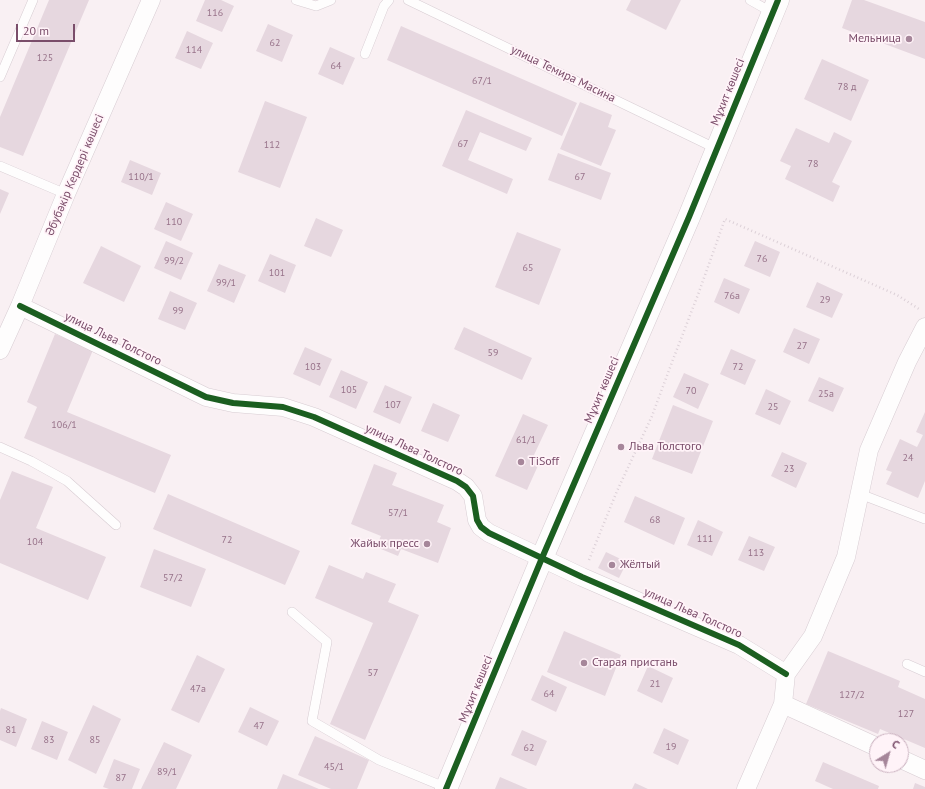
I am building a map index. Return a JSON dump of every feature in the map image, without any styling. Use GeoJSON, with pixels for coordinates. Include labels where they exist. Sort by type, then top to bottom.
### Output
{"type":"FeatureCollection","features":[{"type":"Feature","properties":{"kind":"street","name":"Әбубәкір Кердері көшесі"},"geometry":{"type":"LineString","coordinates":[[0,350],[151,0]]}},
{"type":"Feature","properties":{"kind":"street","name":"Мұхит көшесі"},"geometry":{"type":"LineString","coordinates":[[446,789],[542,558],[692,211],[775,7]]}},
{"type":"Feature","properties":{"kind":"street","name":"улица Льва Толстого"},"geometry":{"type":"LineString","coordinates":[[20,306],[206,397],[233,403],[283,408],[314,417],[457,481],[466,487],[473,496],[477,520],[481,527],[489,533],[582,577],[739,645],[786,674]]}},
{"type":"Feature","properties":{"kind":"street"},"geometry":{"type":"LineString","coordinates":[[746,789],[783,704],[786,674],[813,636],[846,557],[869,450],[907,362],[925,327]]}},
{"type":"Feature","properties":{"kind":"street"},"geometry":{"type":"LineString","coordinates":[[783,704],[869,743]]}},
{"type":"Feature","properties":{"kind":"street"},"geometry":{"type":"LineString","coordinates":[[909,763],[925,770]]}},
{"type":"Feature","properties":{"kind":"lane"},"geometry":{"type":"LineString","coordinates":[[0,78],[33,0]]}},
{"type":"Feature","properties":{"kind":"lane"},"geometry":{"type":"LineString","coordinates":[[296,0],[316,6],[331,0]]}},
{"type":"Feature","properties":{"kind":"lane"},"geometry":{"type":"LineString","coordinates":[[365,54],[384,6],[389,0]]}},
{"type":"Feature","properties":{"kind":"lane","name":"улица Темира Масина"},"geometry":{"type":"LineString","coordinates":[[408,0],[717,149]]}},
{"type":"Feature","properties":{"kind":"lane"},"geometry":{"type":"LineString","coordinates":[[750,0],[775,7]]}},
{"type":"Feature","properties":{"kind":"lane"},"geometry":{"type":"LineString","coordinates":[[0,166],[66,194]]}},
{"type":"Feature","properties":{"kind":"lane"},"geometry":{"type":"LineString","coordinates":[[0,447],[32,461],[66,480],[116,524]]}},
{"type":"Feature","properties":{"kind":"lane"},"geometry":{"type":"LineString","coordinates":[[860,494],[925,519]]}},
{"type":"Feature","properties":{"kind":"lane"},"geometry":{"type":"LineString","coordinates":[[292,612],[327,642],[312,721],[379,760],[446,789]]}},
{"type":"Feature","properties":{"kind":"lane"},"geometry":{"type":"LineString","coordinates":[[907,664],[925,672]]}},
{"type":"Feature","properties":{"kind":"path"},"geometry":{"type":"LineString","coordinates":[[582,577],[617,491],[652,416],[725,219],[897,295],[925,312]]}},
{"type":"Feature","properties":{"kind":"building"},"geometry":{"type":"Polygon","coordinates":[[[49,0],[89,0],[23,156],[0,147],[0,117],[49,0]]]}},
{"type":"Feature","properties":{"kind":"building"},"geometry":{"type":"Polygon","coordinates":[[[205,0],[221,0],[234,6],[222,32],[196,21],[205,0]]]}},
{"type":"Feature","properties":{"kind":"building"},"geometry":{"type":"Polygon","coordinates":[[[631,0],[681,0],[666,30],[626,10],[631,0]]]}},
{"type":"Feature","properties":{"kind":"building"},"geometry":{"type":"Polygon","coordinates":[[[852,0],[864,0],[925,22],[925,59],[842,28],[852,0]]]}},
{"type":"Feature","properties":{"kind":"building"},"geometry":{"type":"Polygon","coordinates":[[[268,24],[293,35],[282,62],[256,51],[268,24]]]}},
{"type":"Feature","properties":{"kind":"building"},"geometry":{"type":"Polygon","coordinates":[[[401,26],[577,103],[562,136],[387,60],[401,26]]]}},
{"type":"Feature","properties":{"kind":"building"},"geometry":{"type":"Polygon","coordinates":[[[187,31],[213,43],[201,69],[175,58],[187,31]]]}},
{"type":"Feature","properties":{"kind":"building"},"geometry":{"type":"Polygon","coordinates":[[[330,47],[355,58],[343,85],[318,74],[330,47]]]}},
{"type":"Feature","properties":{"kind":"building"},"geometry":{"type":"Polygon","coordinates":[[[822,59],[869,80],[851,121],[804,99],[822,59]]]}},
{"type":"Feature","properties":{"kind":"building"},"geometry":{"type":"Polygon","coordinates":[[[265,101],[307,117],[280,188],[238,172],[265,101]]]}},
{"type":"Feature","properties":{"kind":"building"},"geometry":{"type":"Polygon","coordinates":[[[580,102],[612,115],[608,127],[616,130],[601,166],[560,149],[580,102]]]}},
{"type":"Feature","properties":{"kind":"building"},"geometry":{"type":"Polygon","coordinates":[[[466,110],[532,138],[526,151],[480,132],[468,160],[513,179],[507,194],[442,166],[466,110]]]}},
{"type":"Feature","properties":{"kind":"building"},"geometry":{"type":"Polygon","coordinates":[[[796,128],[829,143],[834,132],[852,141],[832,182],[840,186],[833,202],[785,179],[791,166],[780,161],[796,128]]]}},
{"type":"Feature","properties":{"kind":"building"},"geometry":{"type":"Polygon","coordinates":[[[558,153],[611,173],[601,200],[548,180],[558,153]]]}},
{"type":"Feature","properties":{"kind":"building"},"geometry":{"type":"Polygon","coordinates":[[[130,160],[161,173],[152,195],[121,182],[130,160]]]}},
{"type":"Feature","properties":{"kind":"building"},"geometry":{"type":"Polygon","coordinates":[[[0,189],[9,193],[0,214],[0,189]]]}},
{"type":"Feature","properties":{"kind":"building"},"geometry":{"type":"Polygon","coordinates":[[[166,202],[193,214],[181,241],[154,229],[166,202]]]}},
{"type":"Feature","properties":{"kind":"building"},"geometry":{"type":"Polygon","coordinates":[[[316,218],[343,230],[331,257],[304,246],[316,218]]]}},
{"type":"Feature","properties":{"kind":"building"},"geometry":{"type":"Polygon","coordinates":[[[517,232],[561,249],[539,305],[495,287],[517,232]]]}},
{"type":"Feature","properties":{"kind":"building"},"geometry":{"type":"Polygon","coordinates":[[[166,241],[193,253],[181,280],[154,268],[166,241]]]}},
{"type":"Feature","properties":{"kind":"building"},"geometry":{"type":"Polygon","coordinates":[[[755,241],[780,252],[770,277],[744,266],[755,241]]]}},
{"type":"Feature","properties":{"kind":"building"},"geometry":{"type":"Polygon","coordinates":[[[101,246],[141,266],[124,302],[83,283],[101,246]]]}},
{"type":"Feature","properties":{"kind":"building"},"geometry":{"type":"Polygon","coordinates":[[[270,254],[296,265],[285,293],[258,281],[270,254]]]}},
{"type":"Feature","properties":{"kind":"building"},"geometry":{"type":"Polygon","coordinates":[[[219,264],[246,275],[234,303],[207,291],[219,264]]]}},
{"type":"Feature","properties":{"kind":"building"},"geometry":{"type":"Polygon","coordinates":[[[724,278],[750,289],[739,314],[714,302],[724,278]]]}},
{"type":"Feature","properties":{"kind":"building"},"geometry":{"type":"Polygon","coordinates":[[[817,282],[843,294],[832,318],[806,307],[817,282]]]}},
{"type":"Feature","properties":{"kind":"building"},"geometry":{"type":"Polygon","coordinates":[[[170,291],[197,303],[185,330],[158,319],[170,291]]]}},
{"type":"Feature","properties":{"kind":"building"},"geometry":{"type":"Polygon","coordinates":[[[464,327],[532,358],[522,380],[454,349],[464,327]]]}},
{"type":"Feature","properties":{"kind":"building"},"geometry":{"type":"Polygon","coordinates":[[[794,328],[820,339],[809,364],[783,352],[794,328]]]}},
{"type":"Feature","properties":{"kind":"building"},"geometry":{"type":"Polygon","coordinates":[[[55,334],[93,350],[67,412],[171,455],[155,493],[24,438],[37,407],[27,402],[55,334]]]}},
{"type":"Feature","properties":{"kind":"building"},"geometry":{"type":"Polygon","coordinates":[[[305,347],[332,359],[320,386],[293,374],[305,347]]]}},
{"type":"Feature","properties":{"kind":"building"},"geometry":{"type":"Polygon","coordinates":[[[731,349],[756,360],[745,385],[720,374],[731,349]]]}},
{"type":"Feature","properties":{"kind":"building"},"geometry":{"type":"Polygon","coordinates":[[[341,370],[368,382],[356,409],[329,397],[341,370]]]}},
{"type":"Feature","properties":{"kind":"building"},"geometry":{"type":"Polygon","coordinates":[[[684,373],[709,384],[698,409],[673,397],[684,373]]]}},
{"type":"Feature","properties":{"kind":"building"},"geometry":{"type":"Polygon","coordinates":[[[819,377],[844,388],[833,412],[808,401],[819,377]]]}},
{"type":"Feature","properties":{"kind":"building"},"geometry":{"type":"Polygon","coordinates":[[[385,385],[412,397],[400,424],[373,412],[385,385]]]}},
{"type":"Feature","properties":{"kind":"building"},"geometry":{"type":"Polygon","coordinates":[[[766,389],[791,401],[780,425],[755,414],[766,389]]]}},
{"type":"Feature","properties":{"kind":"building"},"geometry":{"type":"Polygon","coordinates":[[[433,403],[460,415],[448,442],[421,431],[433,403]]]}},
{"type":"Feature","properties":{"kind":"building"},"geometry":{"type":"Polygon","coordinates":[[[673,405],[713,421],[692,474],[652,459],[673,405]]]}},
{"type":"Feature","properties":{"kind":"building"},"geometry":{"type":"Polygon","coordinates":[[[925,412],[925,481],[918,498],[886,484],[892,472],[886,470],[900,439],[917,447],[923,435],[916,432],[925,412]]]}},
{"type":"Feature","properties":{"kind":"building"},"geometry":{"type":"Polygon","coordinates":[[[523,414],[548,425],[534,455],[541,459],[527,490],[495,476],[523,414]]]}},
{"type":"Feature","properties":{"kind":"building"},"geometry":{"type":"Polygon","coordinates":[[[782,452],[807,463],[796,488],[771,476],[782,452]]]}},
{"type":"Feature","properties":{"kind":"building"},"geometry":{"type":"Polygon","coordinates":[[[374,464],[397,473],[392,485],[444,505],[437,522],[451,528],[438,563],[401,549],[398,556],[376,547],[381,536],[351,524],[374,464]]]}},
{"type":"Feature","properties":{"kind":"building"},"geometry":{"type":"Polygon","coordinates":[[[12,471],[53,487],[36,528],[106,557],[88,600],[0,563],[0,500],[12,471]]]}},
{"type":"Feature","properties":{"kind":"building"},"geometry":{"type":"Polygon","coordinates":[[[168,494],[300,551],[285,585],[153,529],[168,494]]]}},
{"type":"Feature","properties":{"kind":"building"},"geometry":{"type":"Polygon","coordinates":[[[635,496],[685,518],[674,545],[624,522],[635,496]]]}},
{"type":"Feature","properties":{"kind":"building"},"geometry":{"type":"Polygon","coordinates":[[[698,520],[723,532],[712,556],[687,545],[698,520]]]}},
{"type":"Feature","properties":{"kind":"building"},"geometry":{"type":"Polygon","coordinates":[[[749,536],[775,547],[764,571],[738,560],[749,536]]]}},
{"type":"Feature","properties":{"kind":"building"},"geometry":{"type":"Polygon","coordinates":[[[154,549],[206,569],[191,607],[140,587],[154,549]]]}},
{"type":"Feature","properties":{"kind":"building","name":"Жёлтый"},"geometry":{"type":"Polygon","coordinates":[[[606,552],[627,562],[619,578],[598,568],[606,552]]]}},
{"type":"Feature","properties":{"kind":"building"},"geometry":{"type":"Polygon","coordinates":[[[329,565],[363,579],[366,572],[396,584],[388,602],[419,615],[365,740],[330,724],[373,623],[315,598],[329,565]]]}},
{"type":"Feature","properties":{"kind":"building"},"geometry":{"type":"Polygon","coordinates":[[[564,631],[621,655],[605,696],[547,672],[564,631]]]}},
{"type":"Feature","properties":{"kind":"building"},"geometry":{"type":"Polygon","coordinates":[[[828,651],[900,681],[898,687],[925,699],[925,748],[909,741],[909,733],[889,733],[880,729],[878,733],[876,733],[806,704],[828,651]]]}},
{"type":"Feature","properties":{"kind":"building"},"geometry":{"type":"Polygon","coordinates":[[[197,655],[225,669],[199,723],[171,710],[197,655]]]}},
{"type":"Feature","properties":{"kind":"building"},"geometry":{"type":"Polygon","coordinates":[[[648,666],[673,678],[662,703],[637,691],[648,666]]]}},
{"type":"Feature","properties":{"kind":"building"},"geometry":{"type":"Polygon","coordinates":[[[542,675],[567,687],[556,712],[531,700],[542,675]]]}},
{"type":"Feature","properties":{"kind":"building"},"geometry":{"type":"Polygon","coordinates":[[[93,705],[121,719],[96,774],[68,760],[93,705]]]}},
{"type":"Feature","properties":{"kind":"building"},"geometry":{"type":"Polygon","coordinates":[[[250,707],[279,721],[267,746],[238,732],[250,707]]]}},
{"type":"Feature","properties":{"kind":"building"},"geometry":{"type":"Polygon","coordinates":[[[1,708],[27,719],[16,747],[0,740],[1,708]]]}},
{"type":"Feature","properties":{"kind":"building"},"geometry":{"type":"Polygon","coordinates":[[[42,721],[68,732],[57,760],[31,749],[42,721]]]}},
{"type":"Feature","properties":{"kind":"building"},"geometry":{"type":"Polygon","coordinates":[[[664,728],[689,740],[678,765],[653,753],[664,728]]]}},
{"type":"Feature","properties":{"kind":"building"},"geometry":{"type":"Polygon","coordinates":[[[522,730],[547,741],[536,766],[511,755],[522,730]]]}},
{"type":"Feature","properties":{"kind":"building"},"geometry":{"type":"Polygon","coordinates":[[[315,736],[369,760],[357,789],[331,789],[298,775],[315,736]]]}},
{"type":"Feature","properties":{"kind":"building"},"geometry":{"type":"Polygon","coordinates":[[[164,742],[192,755],[176,789],[141,789],[164,742]]]}},
{"type":"Feature","properties":{"kind":"building"},"geometry":{"type":"Polygon","coordinates":[[[114,759],[140,769],[132,789],[109,789],[103,787],[114,759]]]}},
{"type":"Feature","properties":{"kind":"building"},"geometry":{"type":"Polygon","coordinates":[[[823,762],[879,786],[878,789],[833,789],[815,781],[823,762]]]}},
{"type":"Feature","properties":{"kind":"building"},"geometry":{"type":"Polygon","coordinates":[[[283,774],[319,789],[277,789],[283,774]]]}},
{"type":"Feature","properties":{"kind":"building"},"geometry":{"type":"Polygon","coordinates":[[[500,777],[528,789],[495,789],[500,777]]]}},
{"type":"Feature","properties":{"kind":"building"},"geometry":{"type":"Polygon","coordinates":[[[635,783],[648,789],[632,789],[635,783]]]}},
{"type":"Feature","properties":{"kind":"building"},"geometry":{"type":"Polygon","coordinates":[[[915,783],[925,787],[925,789],[913,789],[915,783]]]}},
{"type":"Feature","properties":{"kind":"cycle path"},"geometry":{"type":"LineString","coordinates":[[446,789],[542,558],[689,217],[778,0]]}},
{"type":"Feature","properties":{"kind":"cycle path"},"geometry":{"type":"LineString","coordinates":[[20,306],[206,397],[233,403],[283,407],[314,417],[457,481],[466,487],[473,496],[477,520],[481,527],[489,533],[582,577],[739,645],[786,674]]}},
{"type":"Feature","properties":{"kind":"place","name":"Мельница"},"geometry":{"type":"Point","coordinates":[909,39]}},
{"type":"Feature","properties":{"kind":"place","name":"Льва Толстого"},"geometry":{"type":"Point","coordinates":[621,447]}},
{"type":"Feature","properties":{"kind":"place","name":"TiSoff"},"geometry":{"type":"Point","coordinates":[521,462]}},
{"type":"Feature","properties":{"kind":"place","name":"Жайык пресс"},"geometry":{"type":"Point","coordinates":[427,544]}},
{"type":"Feature","properties":{"kind":"place","name":"Жёлтый"},"geometry":{"type":"Point","coordinates":[612,565]}},
{"type":"Feature","properties":{"kind":"place","name":"Старая пристань"},"geometry":{"type":"Point","coordinates":[584,663]}}]}
